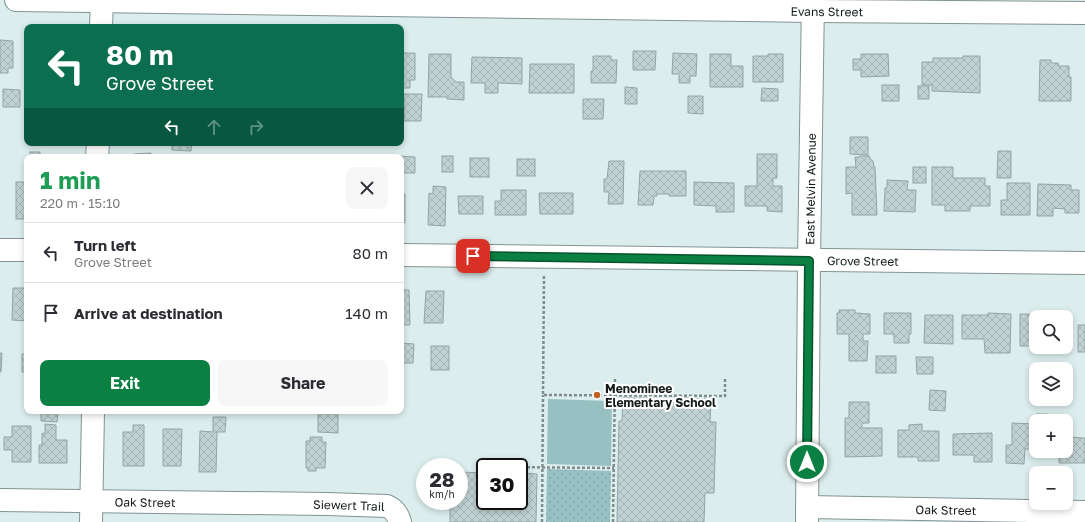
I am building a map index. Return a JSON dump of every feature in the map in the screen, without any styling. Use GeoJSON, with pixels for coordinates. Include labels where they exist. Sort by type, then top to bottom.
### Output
{"type":"FeatureCollection","features":[{"type":"Feature","properties":{"kind":"street","name":"Evans Street"},"geometry":{"type":"LineString","coordinates":[[16,0],[813,5],[1085,13]]}},
{"type":"Feature","properties":{"kind":"street"},"geometry":{"type":"LineString","coordinates":[[101,24],[102,0]]}},
{"type":"Feature","properties":{"kind":"street","name":"East Melvin Avenue"},"geometry":{"type":"LineString","coordinates":[[807,514],[813,5]]}},
{"type":"Feature","properties":{"kind":"street"},"geometry":{"type":"LineString","coordinates":[[0,250],[24,250]]}},
{"type":"Feature","properties":{"kind":"street","name":"Grove Street"},"geometry":{"type":"LineString","coordinates":[[404,255],[809,261],[1085,263]]}},
{"type":"Feature","properties":{"kind":"street"},"geometry":{"type":"LineString","coordinates":[[91,522],[92,414]]}},
{"type":"Feature","properties":{"kind":"street","name":"Oak Street"},"geometry":{"type":"LineString","coordinates":[[0,500],[290,503]]}},
{"type":"Feature","properties":{"kind":"street","name":"Siewert Trail"},"geometry":{"type":"LineString","coordinates":[[290,503],[386,506],[391,508],[397,514],[400,522]]}},
{"type":"Feature","properties":{"kind":"street","name":"Oak Street"},"geometry":{"type":"LineString","coordinates":[[807,514],[1085,512]]}},
{"type":"Feature","properties":{"kind":"path"},"geometry":{"type":"LineString","coordinates":[[542,522],[544,276]]}},
{"type":"Feature","properties":{"kind":"path"},"geometry":{"type":"LineString","coordinates":[[543,395],[725,396],[725,378]]}},
{"type":"Feature","properties":{"kind":"path"},"geometry":{"type":"LineString","coordinates":[[614,522],[615,379]]}},
{"type":"Feature","properties":{"kind":"path"},"geometry":{"type":"LineString","coordinates":[[528,466],[614,468]]}},
{"type":"Feature","properties":{"kind":"shaded area"},"geometry":{"type":"Polygon","coordinates":[[[548,399],[612,401],[611,466],[547,464],[548,399]]]}},
{"type":"Feature","properties":{"kind":"shaded area"},"geometry":{"type":"Polygon","coordinates":[[[547,469],[611,471],[610,522],[546,522],[547,469]]]}},
{"type":"Feature","properties":{"kind":"building"},"geometry":{"type":"Polygon","coordinates":[[[0,40],[13,41],[13,68],[8,68],[8,73],[0,73],[0,40]]]}},
{"type":"Feature","properties":{"kind":"building"},"geometry":{"type":"Polygon","coordinates":[[[633,51],[656,51],[655,70],[633,70],[633,51]]]}},
{"type":"Feature","properties":{"kind":"building"},"geometry":{"type":"Polygon","coordinates":[[[404,53],[415,53],[415,80],[410,80],[410,88],[404,88],[404,53]]]}},
{"type":"Feature","properties":{"kind":"building"},"geometry":{"type":"Polygon","coordinates":[[[673,53],[697,54],[696,76],[690,76],[690,83],[679,83],[679,74],[672,74],[673,53]]]}},
{"type":"Feature","properties":{"kind":"building"},"geometry":{"type":"Polygon","coordinates":[[[429,54],[451,54],[451,77],[456,82],[464,82],[464,100],[447,99],[447,97],[428,97],[429,54]]]}},
{"type":"Feature","properties":{"kind":"building"},"geometry":{"type":"Polygon","coordinates":[[[710,54],[731,54],[731,66],[743,66],[743,87],[710,87],[710,54]]]}},
{"type":"Feature","properties":{"kind":"building"},"geometry":{"type":"Polygon","coordinates":[[[768,54],[783,54],[783,82],[753,82],[753,56],[768,56],[768,54]]]}},
{"type":"Feature","properties":{"kind":"building"},"geometry":{"type":"Polygon","coordinates":[[[861,54],[888,54],[889,76],[861,77],[861,70],[853,70],[853,59],[861,59],[861,54]]]}},
{"type":"Feature","properties":{"kind":"building"},"geometry":{"type":"Polygon","coordinates":[[[593,56],[611,56],[611,60],[617,60],[616,83],[591,83],[593,56]]]}},
{"type":"Feature","properties":{"kind":"building"},"geometry":{"type":"Polygon","coordinates":[[[963,56],[980,56],[980,93],[932,91],[932,85],[922,85],[922,62],[933,62],[933,58],[963,58],[963,56]]]}},
{"type":"Feature","properties":{"kind":"building"},"geometry":{"type":"Polygon","coordinates":[[[472,57],[522,58],[522,84],[498,83],[498,93],[485,93],[485,83],[471,83],[472,57]]]}},
{"type":"Feature","properties":{"kind":"building"},"geometry":{"type":"Polygon","coordinates":[[[1040,60],[1051,60],[1051,63],[1058,63],[1059,66],[1069,66],[1069,77],[1071,77],[1071,101],[1039,101],[1040,60]]]}},
{"type":"Feature","properties":{"kind":"building"},"geometry":{"type":"Polygon","coordinates":[[[530,64],[574,64],[574,93],[529,93],[530,64]]]}},
{"type":"Feature","properties":{"kind":"building"},"geometry":{"type":"Polygon","coordinates":[[[882,85],[899,85],[899,101],[882,101],[882,85]]]}},
{"type":"Feature","properties":{"kind":"building"},"geometry":{"type":"Polygon","coordinates":[[[918,86],[929,86],[929,99],[918,99],[918,86]]]}},
{"type":"Feature","properties":{"kind":"building"},"geometry":{"type":"Polygon","coordinates":[[[625,87],[637,88],[637,104],[625,104],[625,87]]]}},
{"type":"Feature","properties":{"kind":"building"},"geometry":{"type":"Polygon","coordinates":[[[762,88],[778,89],[778,101],[761,101],[762,88]]]}},
{"type":"Feature","properties":{"kind":"building"},"geometry":{"type":"Polygon","coordinates":[[[3,89],[20,90],[20,107],[3,107],[3,89]]]}},
{"type":"Feature","properties":{"kind":"building"},"geometry":{"type":"Polygon","coordinates":[[[404,94],[422,94],[421,121],[404,121],[404,94]]]}},
{"type":"Feature","properties":{"kind":"building"},"geometry":{"type":"Polygon","coordinates":[[[688,96],[703,96],[703,114],[688,113],[688,96]]]}},
{"type":"Feature","properties":{"kind":"building"},"geometry":{"type":"Polygon","coordinates":[[[583,99],[604,99],[603,119],[583,119],[583,99]]]}},
{"type":"Feature","properties":{"kind":"building"},"geometry":{"type":"Polygon","coordinates":[[[850,137],[868,137],[868,155],[850,154],[850,137]]]}},
{"type":"Feature","properties":{"kind":"building"},"geometry":{"type":"Polygon","coordinates":[[[172,146],[192,146],[191,151],[172,150],[172,146]]]}},
{"type":"Feature","properties":{"kind":"building"},"geometry":{"type":"Polygon","coordinates":[[[998,151],[1011,151],[1011,178],[997,178],[998,151]]]}},
{"type":"Feature","properties":{"kind":"building"},"geometry":{"type":"Polygon","coordinates":[[[30,152],[40,152],[40,154],[30,154],[30,152]]]}},
{"type":"Feature","properties":{"kind":"building"},"geometry":{"type":"Polygon","coordinates":[[[757,154],[777,154],[777,178],[773,178],[773,186],[782,186],[782,212],[767,211],[767,206],[745,206],[745,186],[757,186],[757,154]]]}},
{"type":"Feature","properties":{"kind":"building"},"geometry":{"type":"Polygon","coordinates":[[[404,156],[415,157],[415,173],[404,173],[404,156]]]}},
{"type":"Feature","properties":{"kind":"building"},"geometry":{"type":"Polygon","coordinates":[[[442,156],[453,156],[453,172],[442,172],[442,156]]]}},
{"type":"Feature","properties":{"kind":"building"},"geometry":{"type":"Polygon","coordinates":[[[869,156],[875,167],[877,215],[852,215],[852,193],[846,194],[846,167],[856,167],[855,157],[869,156]]]}},
{"type":"Feature","properties":{"kind":"building"},"geometry":{"type":"Polygon","coordinates":[[[470,158],[489,158],[489,177],[470,177],[470,158]]]}},
{"type":"Feature","properties":{"kind":"building"},"geometry":{"type":"Polygon","coordinates":[[[517,159],[535,159],[535,176],[517,176],[517,159]]]}},
{"type":"Feature","properties":{"kind":"building"},"geometry":{"type":"Polygon","coordinates":[[[609,161],[624,161],[623,204],[608,204],[609,192],[604,192],[604,179],[607,179],[609,161]]]}},
{"type":"Feature","properties":{"kind":"building"},"geometry":{"type":"Polygon","coordinates":[[[913,167],[926,167],[926,183],[913,183],[913,167]]]}},
{"type":"Feature","properties":{"kind":"building"},"geometry":{"type":"Polygon","coordinates":[[[932,167],[953,167],[953,178],[985,178],[985,186],[990,186],[990,206],[970,206],[970,211],[945,211],[945,205],[932,205],[932,167]]]}},
{"type":"Feature","properties":{"kind":"building"},"geometry":{"type":"Polygon","coordinates":[[[640,171],[686,171],[686,196],[656,194],[657,196],[654,196],[653,205],[638,205],[640,171]]]}},
{"type":"Feature","properties":{"kind":"building"},"geometry":{"type":"Polygon","coordinates":[[[887,180],[908,181],[907,190],[916,190],[915,212],[884,211],[885,188],[887,188],[887,180]]]}},
{"type":"Feature","properties":{"kind":"building"},"geometry":{"type":"Polygon","coordinates":[[[16,182],[24,182],[24,219],[16,219],[16,182]]]}},
{"type":"Feature","properties":{"kind":"building"},"geometry":{"type":"Polygon","coordinates":[[[694,182],[734,183],[734,212],[716,212],[716,206],[694,205],[694,182]]]}},
{"type":"Feature","properties":{"kind":"building"},"geometry":{"type":"Polygon","coordinates":[[[1007,183],[1030,183],[1030,215],[1001,215],[1001,200],[1007,200],[1007,183]]]}},
{"type":"Feature","properties":{"kind":"building"},"geometry":{"type":"Polygon","coordinates":[[[1038,184],[1071,185],[1071,190],[1079,190],[1079,213],[1065,213],[1065,209],[1053,208],[1053,216],[1037,216],[1038,184]]]}},
{"type":"Feature","properties":{"kind":"building"},"geometry":{"type":"Polygon","coordinates":[[[433,186],[446,187],[445,226],[428,225],[429,193],[433,194],[433,186]]]}},
{"type":"Feature","properties":{"kind":"building"},"geometry":{"type":"Polygon","coordinates":[[[501,190],[526,190],[526,215],[495,215],[495,201],[501,201],[501,190]]]}},
{"type":"Feature","properties":{"kind":"building"},"geometry":{"type":"Polygon","coordinates":[[[539,193],[573,193],[573,214],[540,214],[539,193]]]}},
{"type":"Feature","properties":{"kind":"building"},"geometry":{"type":"Polygon","coordinates":[[[404,194],[405,194],[404,223],[404,194]]]}},
{"type":"Feature","properties":{"kind":"building"},"geometry":{"type":"Polygon","coordinates":[[[458,196],[483,196],[483,214],[459,214],[458,196]]]}},
{"type":"Feature","properties":{"kind":"building"},"geometry":{"type":"Polygon","coordinates":[[[13,288],[24,288],[24,321],[12,320],[13,288]]]}},
{"type":"Feature","properties":{"kind":"building"},"geometry":{"type":"Polygon","coordinates":[[[404,290],[409,290],[410,325],[404,325],[404,290]]]}},
{"type":"Feature","properties":{"kind":"building"},"geometry":{"type":"Polygon","coordinates":[[[426,291],[444,291],[443,323],[424,323],[426,291]]]}},
{"type":"Feature","properties":{"kind":"building"},"geometry":{"type":"Polygon","coordinates":[[[839,310],[855,310],[855,313],[870,314],[870,334],[863,334],[863,341],[868,341],[867,361],[849,361],[849,334],[837,334],[837,313],[839,313],[839,310]]]}},
{"type":"Feature","properties":{"kind":"building"},"geometry":{"type":"Polygon","coordinates":[[[884,313],[911,313],[911,334],[909,334],[909,343],[894,343],[894,334],[884,334],[884,313]]]}},
{"type":"Feature","properties":{"kind":"building"},"geometry":{"type":"Polygon","coordinates":[[[988,313],[1011,314],[1010,353],[985,353],[984,339],[962,339],[962,315],[988,315],[988,313]]]}},
{"type":"Feature","properties":{"kind":"building"},"geometry":{"type":"Polygon","coordinates":[[[1020,314],[1029,314],[1029,346],[1020,346],[1020,314]]]}},
{"type":"Feature","properties":{"kind":"building"},"geometry":{"type":"Polygon","coordinates":[[[925,315],[953,315],[953,344],[924,343],[925,315]]]}},
{"type":"Feature","properties":{"kind":"building"},"geometry":{"type":"Polygon","coordinates":[[[1078,325],[1085,325],[1085,352],[1078,352],[1078,325]]]}},
{"type":"Feature","properties":{"kind":"building"},"geometry":{"type":"Polygon","coordinates":[[[404,343],[414,344],[413,363],[404,363],[404,343]]]}},
{"type":"Feature","properties":{"kind":"building"},"geometry":{"type":"Polygon","coordinates":[[[431,346],[449,346],[449,370],[431,370],[431,346]]]}},
{"type":"Feature","properties":{"kind":"building"},"geometry":{"type":"Polygon","coordinates":[[[0,353],[2,353],[1,372],[0,372],[0,353]]]}},
{"type":"Feature","properties":{"kind":"building"},"geometry":{"type":"Polygon","coordinates":[[[22,354],[24,354],[24,372],[22,372],[22,354]]]}},
{"type":"Feature","properties":{"kind":"building"},"geometry":{"type":"Polygon","coordinates":[[[876,356],[896,356],[896,373],[876,373],[876,356]]]}},
{"type":"Feature","properties":{"kind":"building"},"geometry":{"type":"Polygon","coordinates":[[[916,357],[933,357],[933,374],[917,374],[916,357]]]}},
{"type":"Feature","properties":{"kind":"building"},"geometry":{"type":"Polygon","coordinates":[[[930,390],[946,391],[945,411],[929,410],[930,390]]]}},
{"type":"Feature","properties":{"kind":"building"},"geometry":{"type":"Polygon","coordinates":[[[623,398],[648,398],[647,402],[685,404],[685,398],[711,399],[710,422],[716,422],[714,493],[705,493],[704,522],[617,522],[619,421],[622,421],[623,398]]]}},
{"type":"Feature","properties":{"kind":"building"},"geometry":{"type":"Polygon","coordinates":[[[849,402],[869,402],[869,423],[862,423],[862,428],[882,428],[882,456],[845,457],[845,418],[849,418],[849,402]]]}},
{"type":"Feature","properties":{"kind":"building"},"geometry":{"type":"Polygon","coordinates":[[[41,414],[58,414],[57,422],[41,421],[41,414]]]}},
{"type":"Feature","properties":{"kind":"building"},"geometry":{"type":"Polygon","coordinates":[[[318,414],[338,414],[338,433],[318,432],[318,414]]]}},
{"type":"Feature","properties":{"kind":"building"},"geometry":{"type":"Polygon","coordinates":[[[213,417],[226,417],[225,432],[217,432],[216,472],[199,472],[200,431],[213,432],[213,417]]]}},
{"type":"Feature","properties":{"kind":"building"},"geometry":{"type":"Polygon","coordinates":[[[1012,423],[1029,424],[1029,449],[1025,449],[1024,464],[1006,463],[1006,445],[1012,445],[1012,423]]]}},
{"type":"Feature","properties":{"kind":"building"},"geometry":{"type":"Polygon","coordinates":[[[45,424],[56,425],[56,440],[67,440],[67,463],[39,463],[39,445],[42,445],[42,433],[45,434],[45,424]]]}},
{"type":"Feature","properties":{"kind":"building"},"geometry":{"type":"Polygon","coordinates":[[[922,424],[922,431],[939,431],[939,461],[918,461],[918,457],[898,457],[898,430],[909,430],[909,425],[922,424]]]}},
{"type":"Feature","properties":{"kind":"building"},"geometry":{"type":"Polygon","coordinates":[[[133,425],[144,425],[144,466],[123,466],[123,432],[133,432],[133,425]]]}},
{"type":"Feature","properties":{"kind":"building"},"geometry":{"type":"Polygon","coordinates":[[[12,426],[31,426],[31,462],[12,462],[12,450],[4,450],[4,437],[12,437],[12,426]]]}},
{"type":"Feature","properties":{"kind":"building"},"geometry":{"type":"Polygon","coordinates":[[[163,429],[182,429],[181,466],[163,466],[163,429]]]}},
{"type":"Feature","properties":{"kind":"building"},"geometry":{"type":"Polygon","coordinates":[[[992,433],[992,462],[974,462],[974,455],[953,455],[953,434],[992,433]]]}},
{"type":"Feature","properties":{"kind":"building"},"geometry":{"type":"Polygon","coordinates":[[[310,437],[322,437],[322,442],[326,442],[325,468],[316,468],[316,471],[308,471],[308,468],[306,468],[306,441],[310,441],[310,437]]]}},
{"type":"Feature","properties":{"kind":"building"},"geometry":{"type":"Polygon","coordinates":[[[1073,437],[1085,438],[1085,463],[1059,463],[1059,458],[1073,458],[1073,437]]]}},
{"type":"Feature","properties":{"kind":"building"},"geometry":{"type":"Polygon","coordinates":[[[468,472],[476,473],[476,510],[528,510],[528,474],[537,474],[536,522],[450,522],[450,510],[468,510],[468,472]]]}},
{"type":"Feature","properties":{"kind":"place","name":"Menominee Elementary School"},"geometry":{"type":"Point","coordinates":[597,395]}},
{"type":"Feature","properties":{"kind":"route"},"geometry":{"type":"LineString","coordinates":[[473,256],[809,261],[807,462]]}}]}
